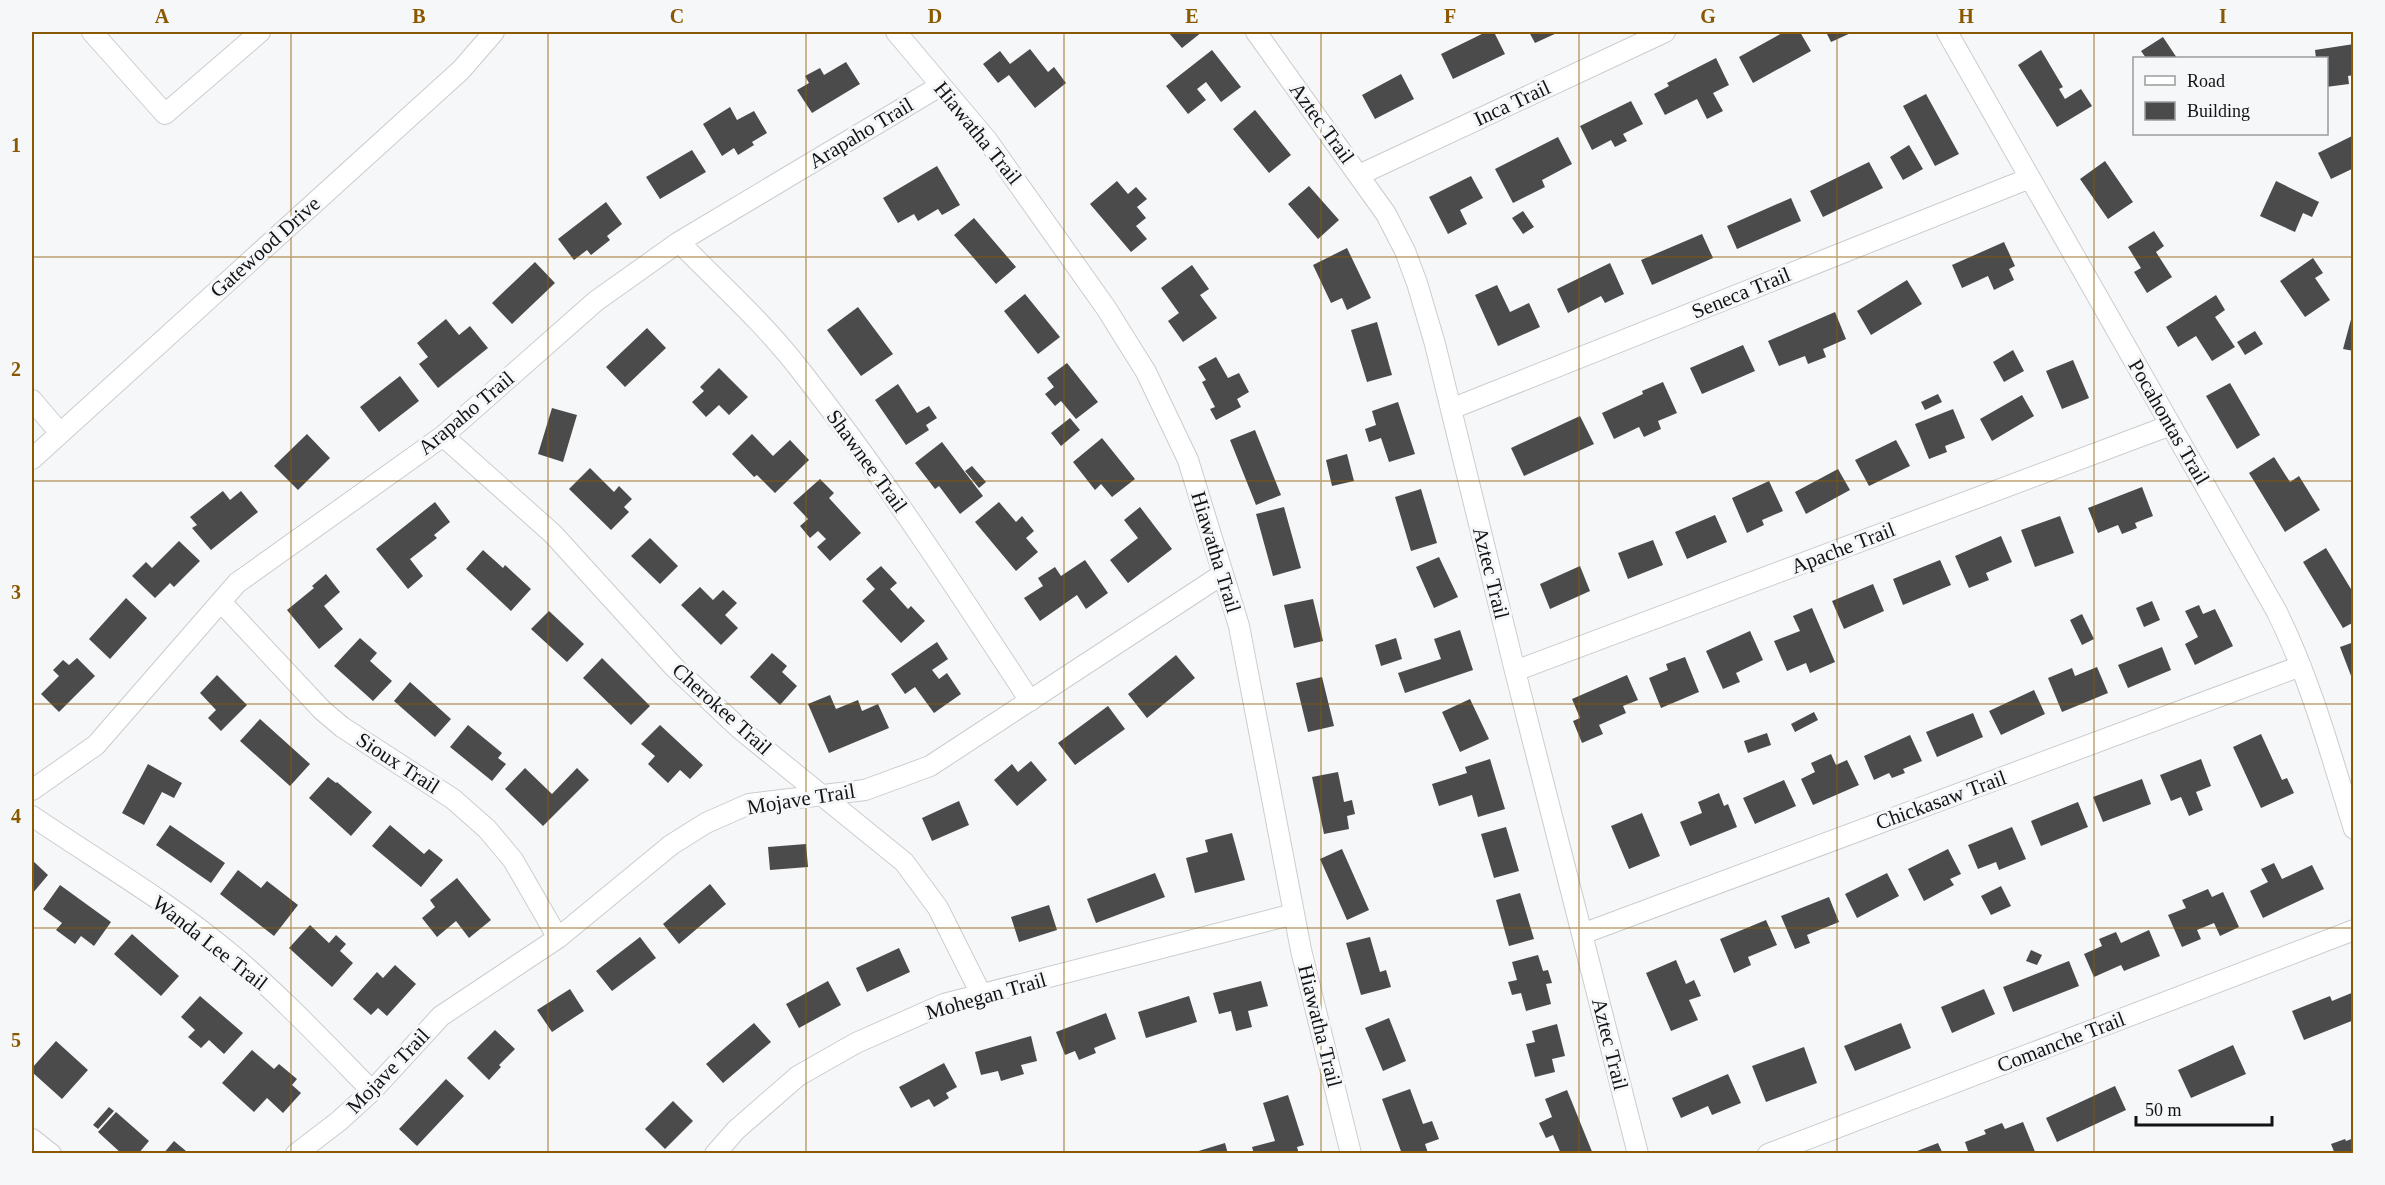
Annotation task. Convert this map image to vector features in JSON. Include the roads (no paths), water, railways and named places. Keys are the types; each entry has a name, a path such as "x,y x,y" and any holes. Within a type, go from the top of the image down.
{"street":[{"path":"92,32 165,114 260,32"},
{"name":"Gatewood Drive","path":"32,459 461,70 494,32"},
{"name":"Hiawatha Trail","path":"896,32 987,140 1106,308 1146,372 1188,460 1239,626 1301,950 1351,1154"},
{"name":"Aztec Trail","path":"1256,32 1386,214 1405,251 1417,283 1435,344 1515,671 1638,1154"},
{"name":"Inca Trail","path":"1359,175 1665,32"},
{"name":"Pocahontas Trail","path":"1947,32 2277,612 2301,666 2354,829"},
{"name":"Arapaho Trail","path":"32,790 96,745 237,583 443,436 596,301 679,242 940,86"},
{"name":"Seneca Trail","path":"1451,409 2030,178"},
{"name":"Shawnee Trail","path":"679,242 801,370 894,499 1030,701"},
{"path":"32,400 60,433"},
{"name":"Apache Trail","path":"1515,671 2170,425"},
{"name":"Cherokee Trail","path":"443,436 553,534 682,674 740,729 904,862 938,908 981,994"},
{"name":"Mojave Trail","path":"296,1154 339,1121 372,1090 441,1016 558,939 671,845 706,822 749,804 865,790 930,766 1223,574"},
{"name":"Sioux Trail","path":"221,602 322,710 342,727 453,798 487,829 513,860 558,939"},
{"name":"Chickasaw Trail","path":"1582,934 2301,666"},
{"name":"Wanda Lee Trail","path":"32,816 180,916 230,953 290,1007 372,1090"},
{"name":"Mohegan Trail","path":"715,1154 736,1130 798,1076 856,1043 944,1004 1294,914"},
{"name":"Comanche Trail","path":"1768,1154 2354,930"},
{"path":"32,1139 51,1154"}]}
